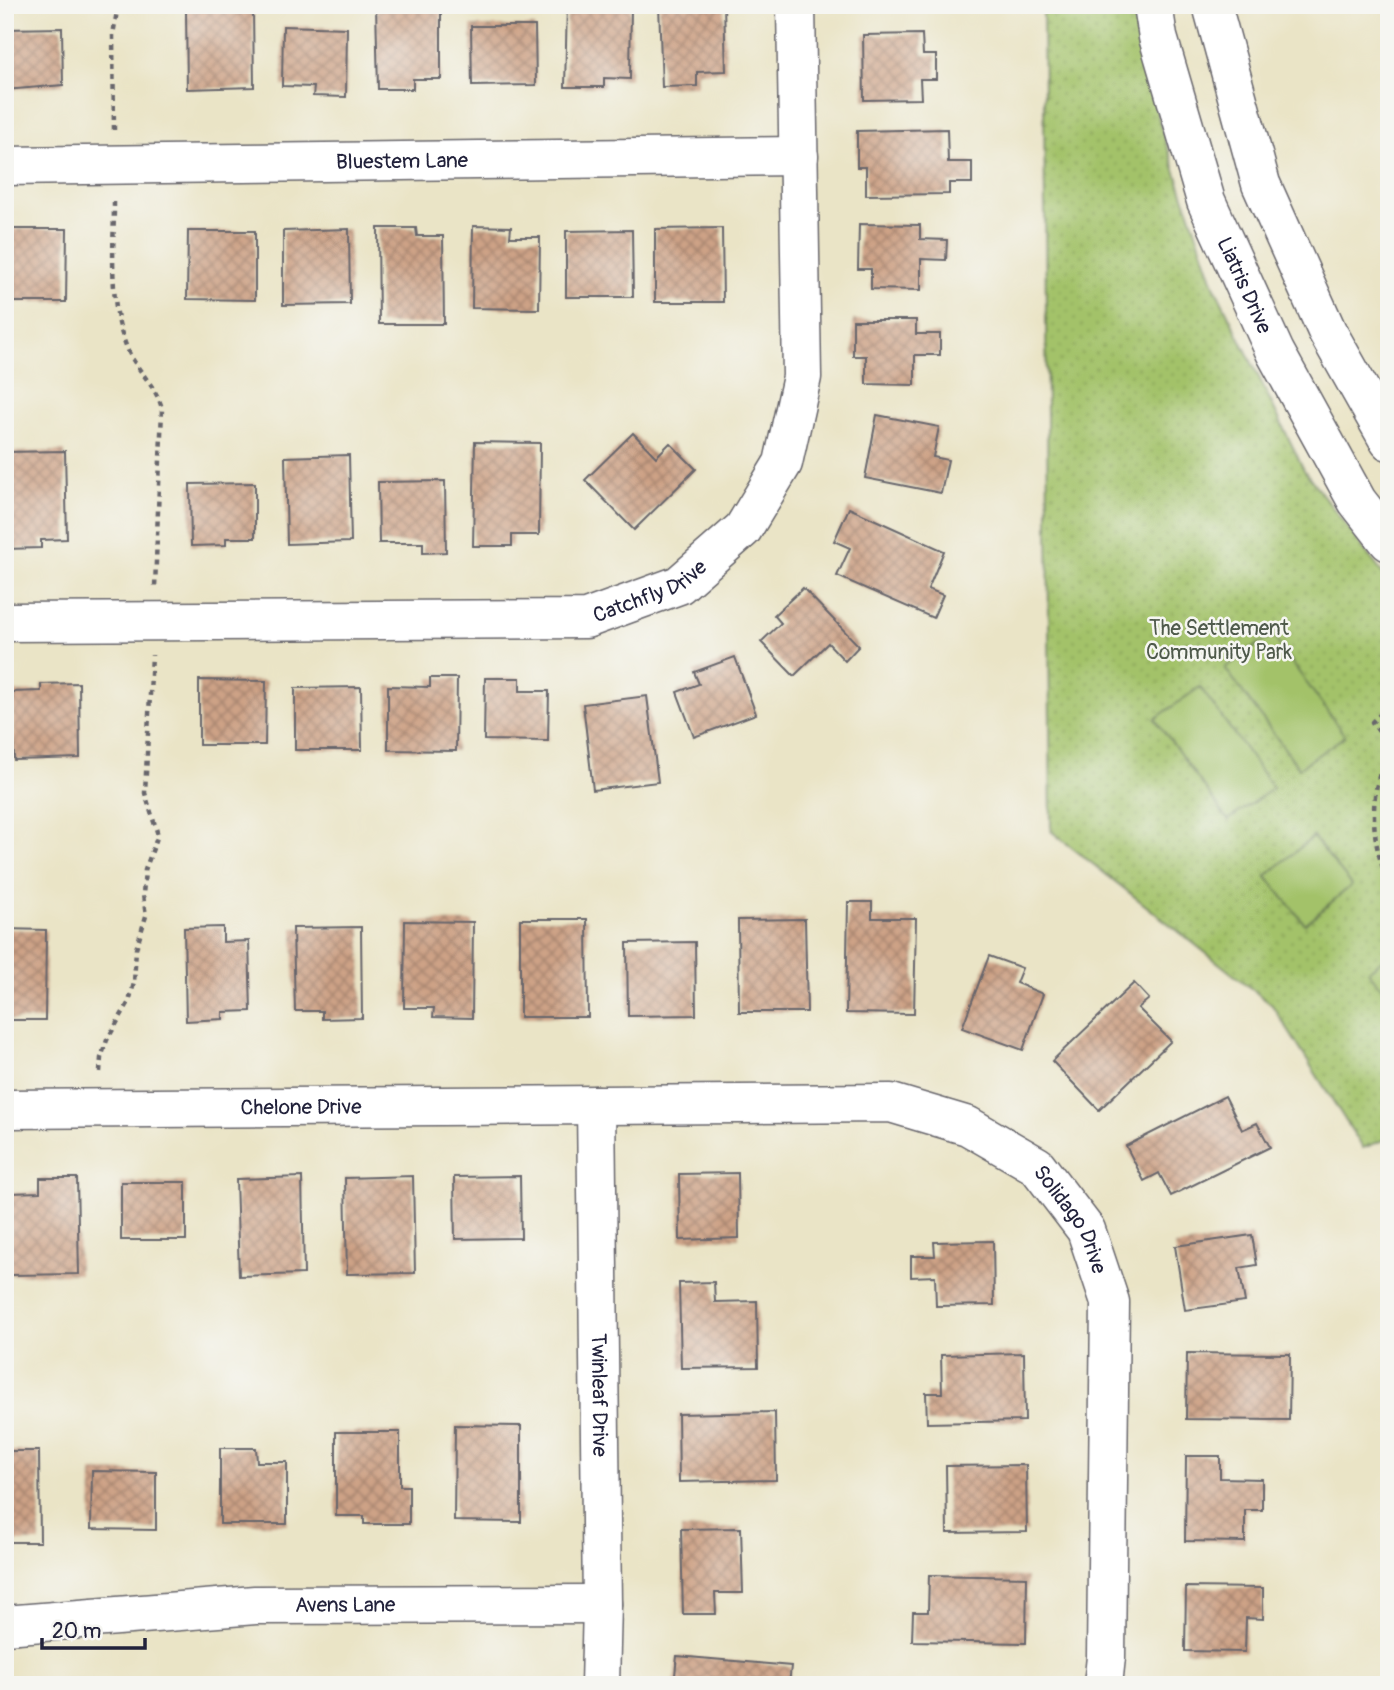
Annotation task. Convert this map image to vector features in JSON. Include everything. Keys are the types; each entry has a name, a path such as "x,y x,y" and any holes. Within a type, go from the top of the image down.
{"street":[{"name":"Catchfly Drive","path":"5,622 586,619 679,585 743,529 783,463 802,377 796,5"},
{"name":"Liatris Drive","path":"1153,5 1158,37 1206,201 1275,352 1357,501 1389,542"},
{"path":"1212,5 1261,184 1327,331 1389,441"},
{"name":"Bluestem Lane","path":"5,166 799,156"},
{"name":"Solidago Drive","path":"596,1105 891,1103 968,1126 1037,1166 1087,1230 1110,1302 1106,1657 1103,1685"},
{"name":"Chelone Drive","path":"5,1109 596,1105"},
{"name":"Twinleaf Drive","path":"596,1105 602,1604 600,1685"},
{"name":"Avens Lane","path":"5,1625 256,1605 602,1604"}],"path":[{"path":"100,1108 100,1059 107,1040 129,1002 136,949 146,916 143,895 145,870 158,835 145,793 162,409 159,398 127,350 120,326 114,274 113,34 118,5"},
{"path":"1389,706 1371,722 1389,746"},
{"path":"1389,757 1381,771 1374,808 1374,832 1380,859 1389,879"}],"green space":[{"name":"The Settlement Community Park","path":"1043,5 1131,5 1161,128 1214,285 1304,470 1389,582 1389,1138 1363,1148 1272,1005 1051,831"},
{"path":"1272,635 1345,736 1299,768 1225,668"},
{"path":"1200,687 1273,788 1228,820 1155,719"},
{"path":"1313,837 1352,885 1305,924 1266,876"},
{"path":"1389,955 1389,997 1368,971"}],"building":[{"path":"376,5 441,5 441,79 413,79 413,89 378,89"},
{"path":"567,5 631,5 630,79 604,78 604,87 565,87"},
{"path":"659,5 724,5 726,71 697,72 697,86 662,87"},
{"path":"253,9 254,87 187,89 186,10"},
{"path":"283,26 347,28 346,97 313,96 314,87 282,86"},
{"path":"471,26 535,26 536,85 472,86"},
{"path":"62,28 63,85 5,90 5,29"},
{"path":"922,34 923,55 936,55 936,79 920,79 921,99 864,100 863,35"},
{"path":"947,129 948,162 972,162 972,183 949,183 949,194 866,195 866,167 857,167 857,131"},
{"path":"859,224 920,225 920,239 947,240 946,260 921,259 921,290 871,289 871,269 858,269"},
{"path":"473,226 511,227 510,237 540,237 539,309 472,308"},
{"path":"378,228 416,228 417,236 443,236 444,324 379,324"},
{"path":"722,228 723,302 655,302 655,229"},
{"path":"5,229 67,229 66,302 5,302"},
{"path":"349,229 350,304 283,305 283,231"},
{"path":"632,230 633,297 566,297 566,231"},
{"path":"188,231 255,231 255,300 187,299"},
{"path":"853,320 916,320 916,334 940,334 940,355 915,355 915,385 866,384 866,356 853,356"},
{"path":"877,415 939,427 933,457 948,460 941,493 865,478"},
{"path":"633,433 656,457 670,443 696,469 634,530 585,480"},
{"path":"475,442 540,443 539,535 512,535 512,546 473,546"},
{"path":"65,451 67,539 41,540 41,548 5,549 5,452"},
{"path":"349,455 351,542 287,544 285,457"},
{"path":"445,481 446,552 423,553 423,543 379,543 378,482"},
{"path":"255,483 255,538 226,538 226,545 191,546 190,484"},
{"path":"849,508 944,551 928,589 943,595 933,618 837,576 850,548 834,541"},
{"path":"803,588 859,646 845,661 828,643 794,676 761,642 781,623 774,615"},
{"path":"735,657 756,714 694,737 677,692 699,684 694,672"},
{"path":"430,678 457,678 456,751 388,750 388,686 430,687"},
{"path":"485,678 520,678 520,691 549,691 548,741 484,740"},
{"path":"199,680 266,681 265,745 199,745"},
{"path":"79,683 80,758 14,760 12,692 41,691 41,684"},
{"path":"361,687 362,750 295,750 295,688"},
{"path":"647,696 658,782 593,790 583,704"},
{"path":"848,902 872,902 872,918 916,918 914,1014 846,1013"},
{"path":"520,919 587,919 588,1017 520,1017"},
{"path":"805,919 807,1012 739,1012 738,920"},
{"path":"405,921 473,922 472,1018 433,1017 434,1008 404,1008"},
{"path":"223,927 223,942 249,941 251,1011 223,1012 223,1019 186,1021 184,928"},
{"path":"361,927 362,1018 322,1019 322,1011 295,1011 293,928"},
{"path":"5,929 46,930 45,1020 5,1020"},
{"path":"695,942 696,1015 628,1016 627,943"},
{"path":"989,956 1022,968 1016,983 1043,994 1023,1050 962,1028"},
{"path":"1134,983 1149,999 1138,1008 1171,1041 1099,1110 1052,1061"},
{"path":"1225,1096 1242,1130 1257,1123 1270,1147 1171,1196 1159,1173 1144,1181 1126,1146"},
{"path":"738,1173 739,1238 680,1240 679,1174"},
{"path":"413,1176 415,1273 347,1274 345,1178"},
{"path":"520,1176 521,1238 455,1239 454,1177"},
{"path":"302,1177 304,1274 239,1276 236,1179"},
{"path":"40,1178 77,1178 79,1274 11,1275 10,1193 40,1192"},
{"path":"121,1182 186,1182 186,1240 121,1240"},
{"path":"1252,1235 1257,1265 1239,1268 1245,1302 1185,1310 1175,1246"},
{"path":"993,1241 994,1305 936,1306 935,1276 911,1277 911,1256 935,1256 934,1242"},
{"path":"714,1282 715,1302 757,1301 758,1367 681,1368 679,1283"},
{"path":"1024,1353 1025,1421 927,1423 926,1393 942,1393 941,1355"},
{"path":"1187,1353 1290,1354 1289,1420 1186,1419"},
{"path":"775,1412 776,1480 679,1482 678,1414"},
{"path":"455,1425 521,1426 521,1522 454,1521"},
{"path":"336,1432 400,1432 400,1486 409,1486 409,1524 364,1524 364,1516 336,1516"},
{"path":"220,1448 256,1448 257,1462 287,1462 287,1524 220,1524"},
{"path":"5,1451 39,1451 40,1542 5,1542"},
{"path":"1186,1456 1220,1456 1220,1478 1262,1479 1262,1510 1245,1510 1245,1542 1185,1541"},
{"path":"1026,1465 1027,1532 947,1533 946,1466"},
{"path":"92,1471 156,1472 156,1530 91,1529"},
{"path":"741,1528 743,1593 715,1593 716,1614 683,1614 681,1529"},
{"path":"929,1575 1027,1577 1026,1643 912,1641 913,1612 928,1612"},
{"path":"1186,1587 1263,1588 1263,1619 1246,1618 1245,1652 1185,1651"},
{"path":"677,1656 791,1666 789,1685 674,1685"},
{"path":"483,1679 483,1685 411,1685 411,1681"},
{"path":"984,1681 1009,1683 1009,1685 984,1685"}]}
